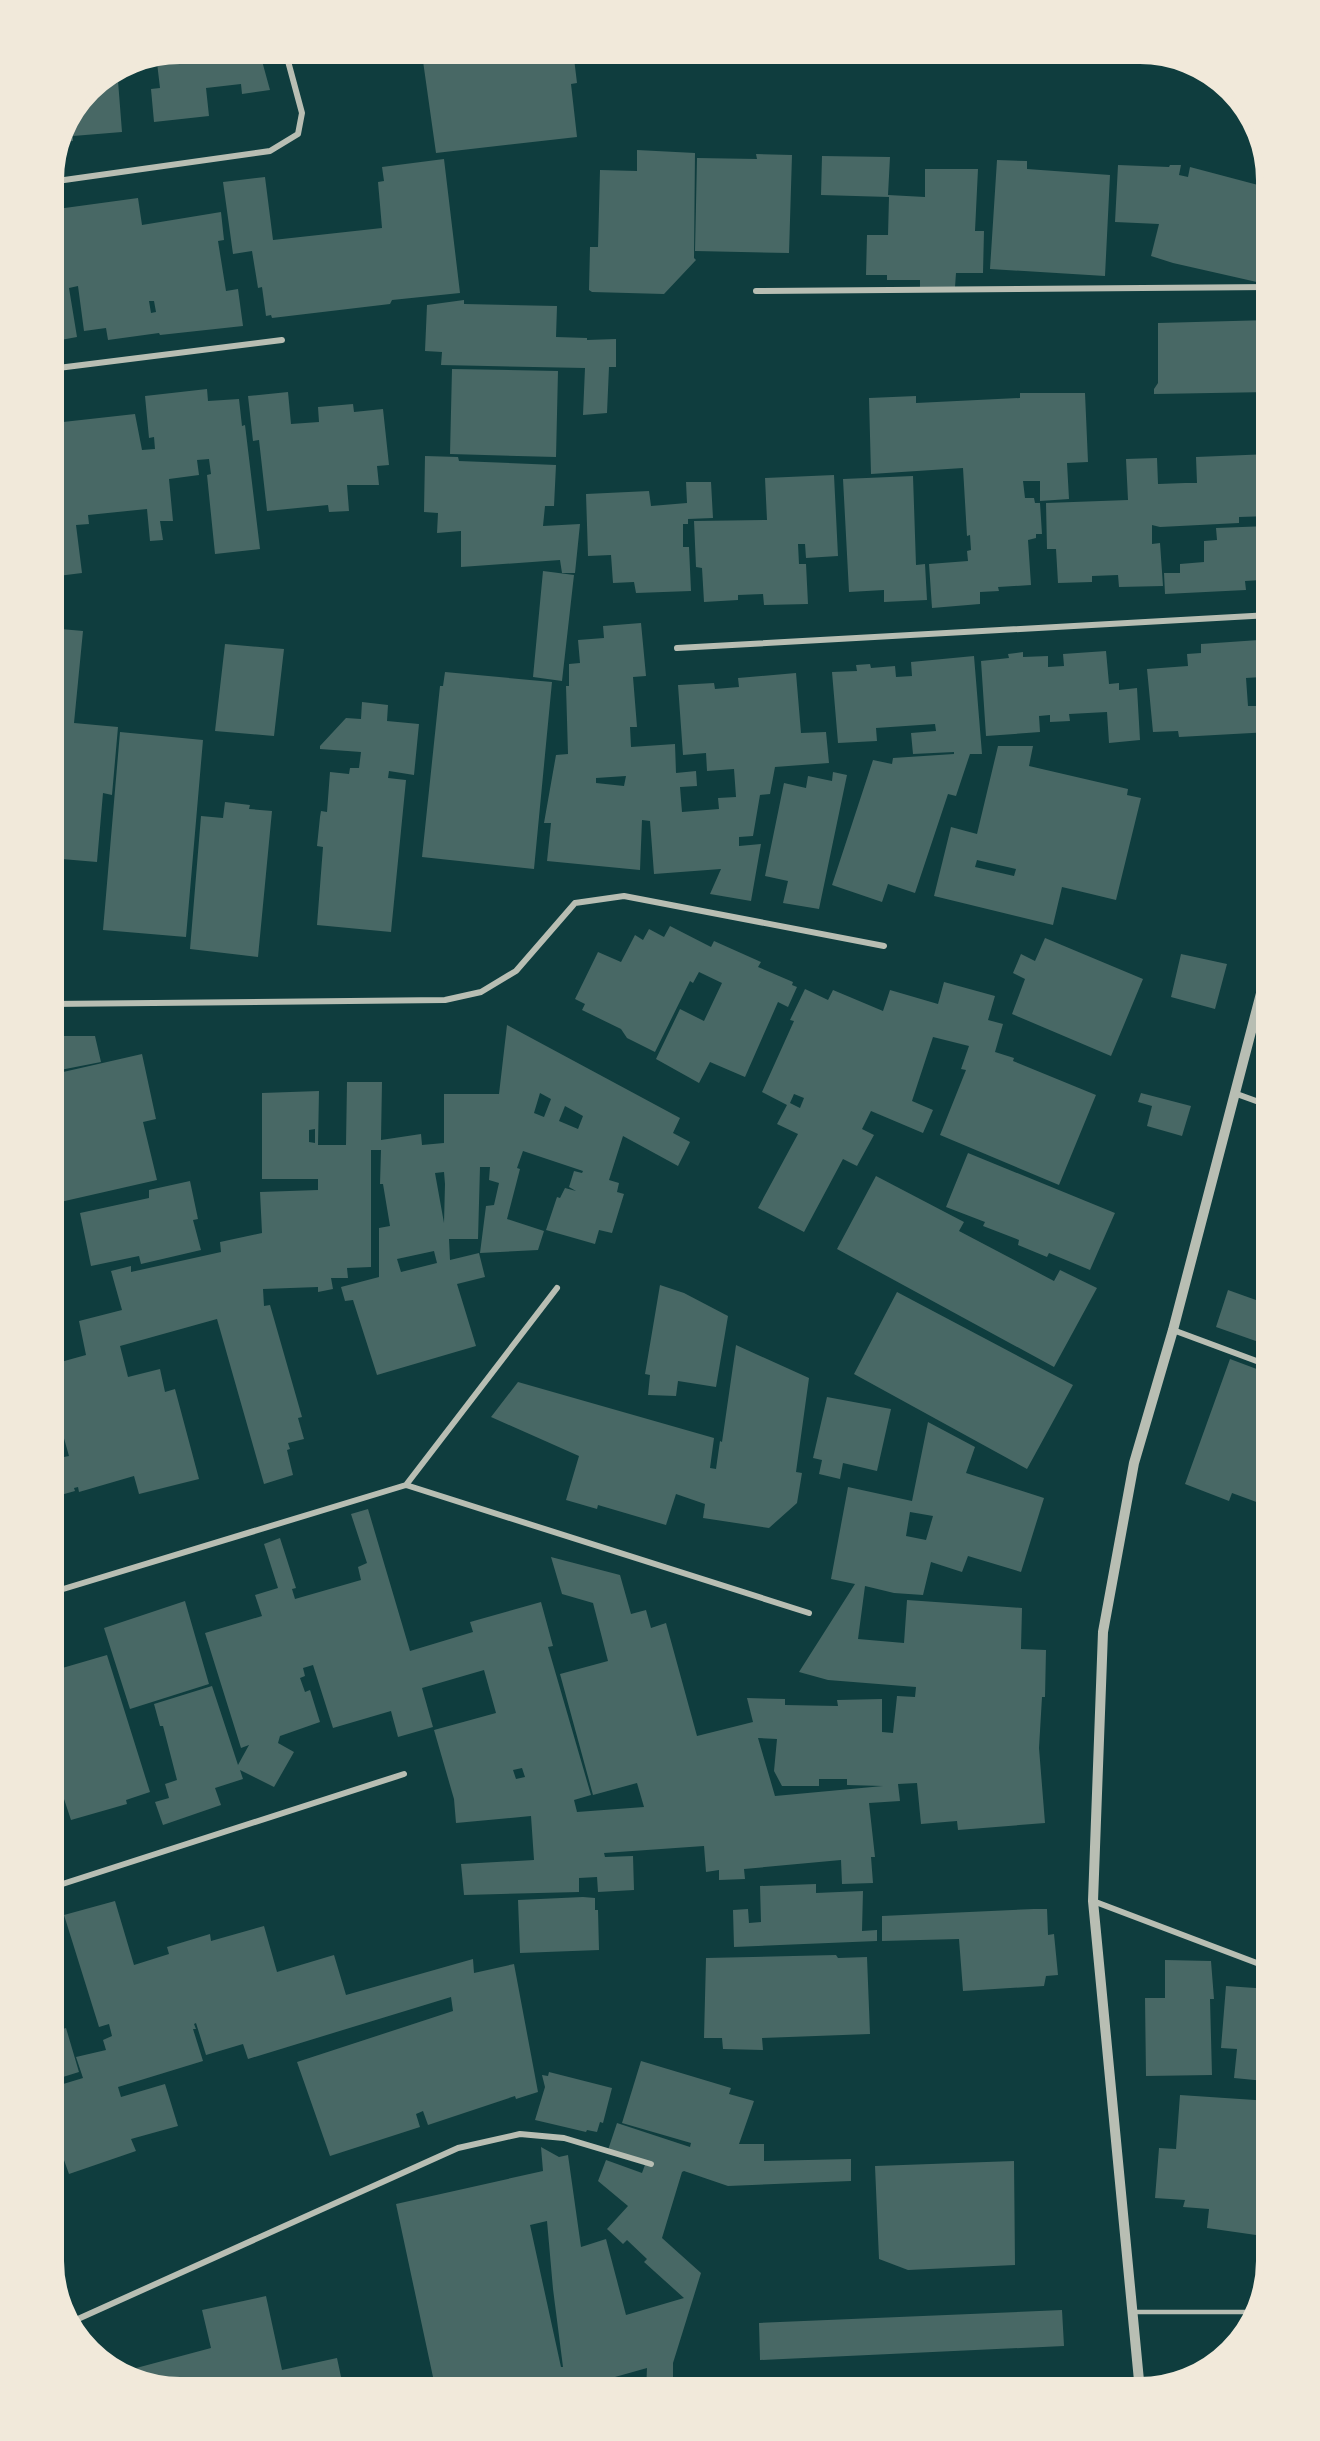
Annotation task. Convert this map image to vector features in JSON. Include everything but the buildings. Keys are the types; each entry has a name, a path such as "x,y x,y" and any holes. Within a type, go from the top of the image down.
{"street":[{"path":"60,181 270,151 298,134 302,113 288,60"},
{"path":"756,291 1260,287"},
{"path":"60,368 282,340"},
{"path":"677,648 1260,616"},
{"path":"60,1004 445,1000 482,992 516,971 575,903 624,896 884,946"},
{"path":"1139,2381 1093,1901 1103,1632 1134,1463 1173,1330 1260,996"},
{"path":"1234,1093 1260,1102"},
{"path":"406,1485 557,1288"},
{"path":"1173,1330 1260,1362"},
{"path":"60,1590 406,1485 808,1613"},
{"path":"60,1885 404,1774"},
{"path":"1093,1901 1260,1964"},
{"path":"76,2320 458,2148 520,2134 564,2138 651,2164"}],"lane":[{"path":"1134,2312 1249,2312"}]}
